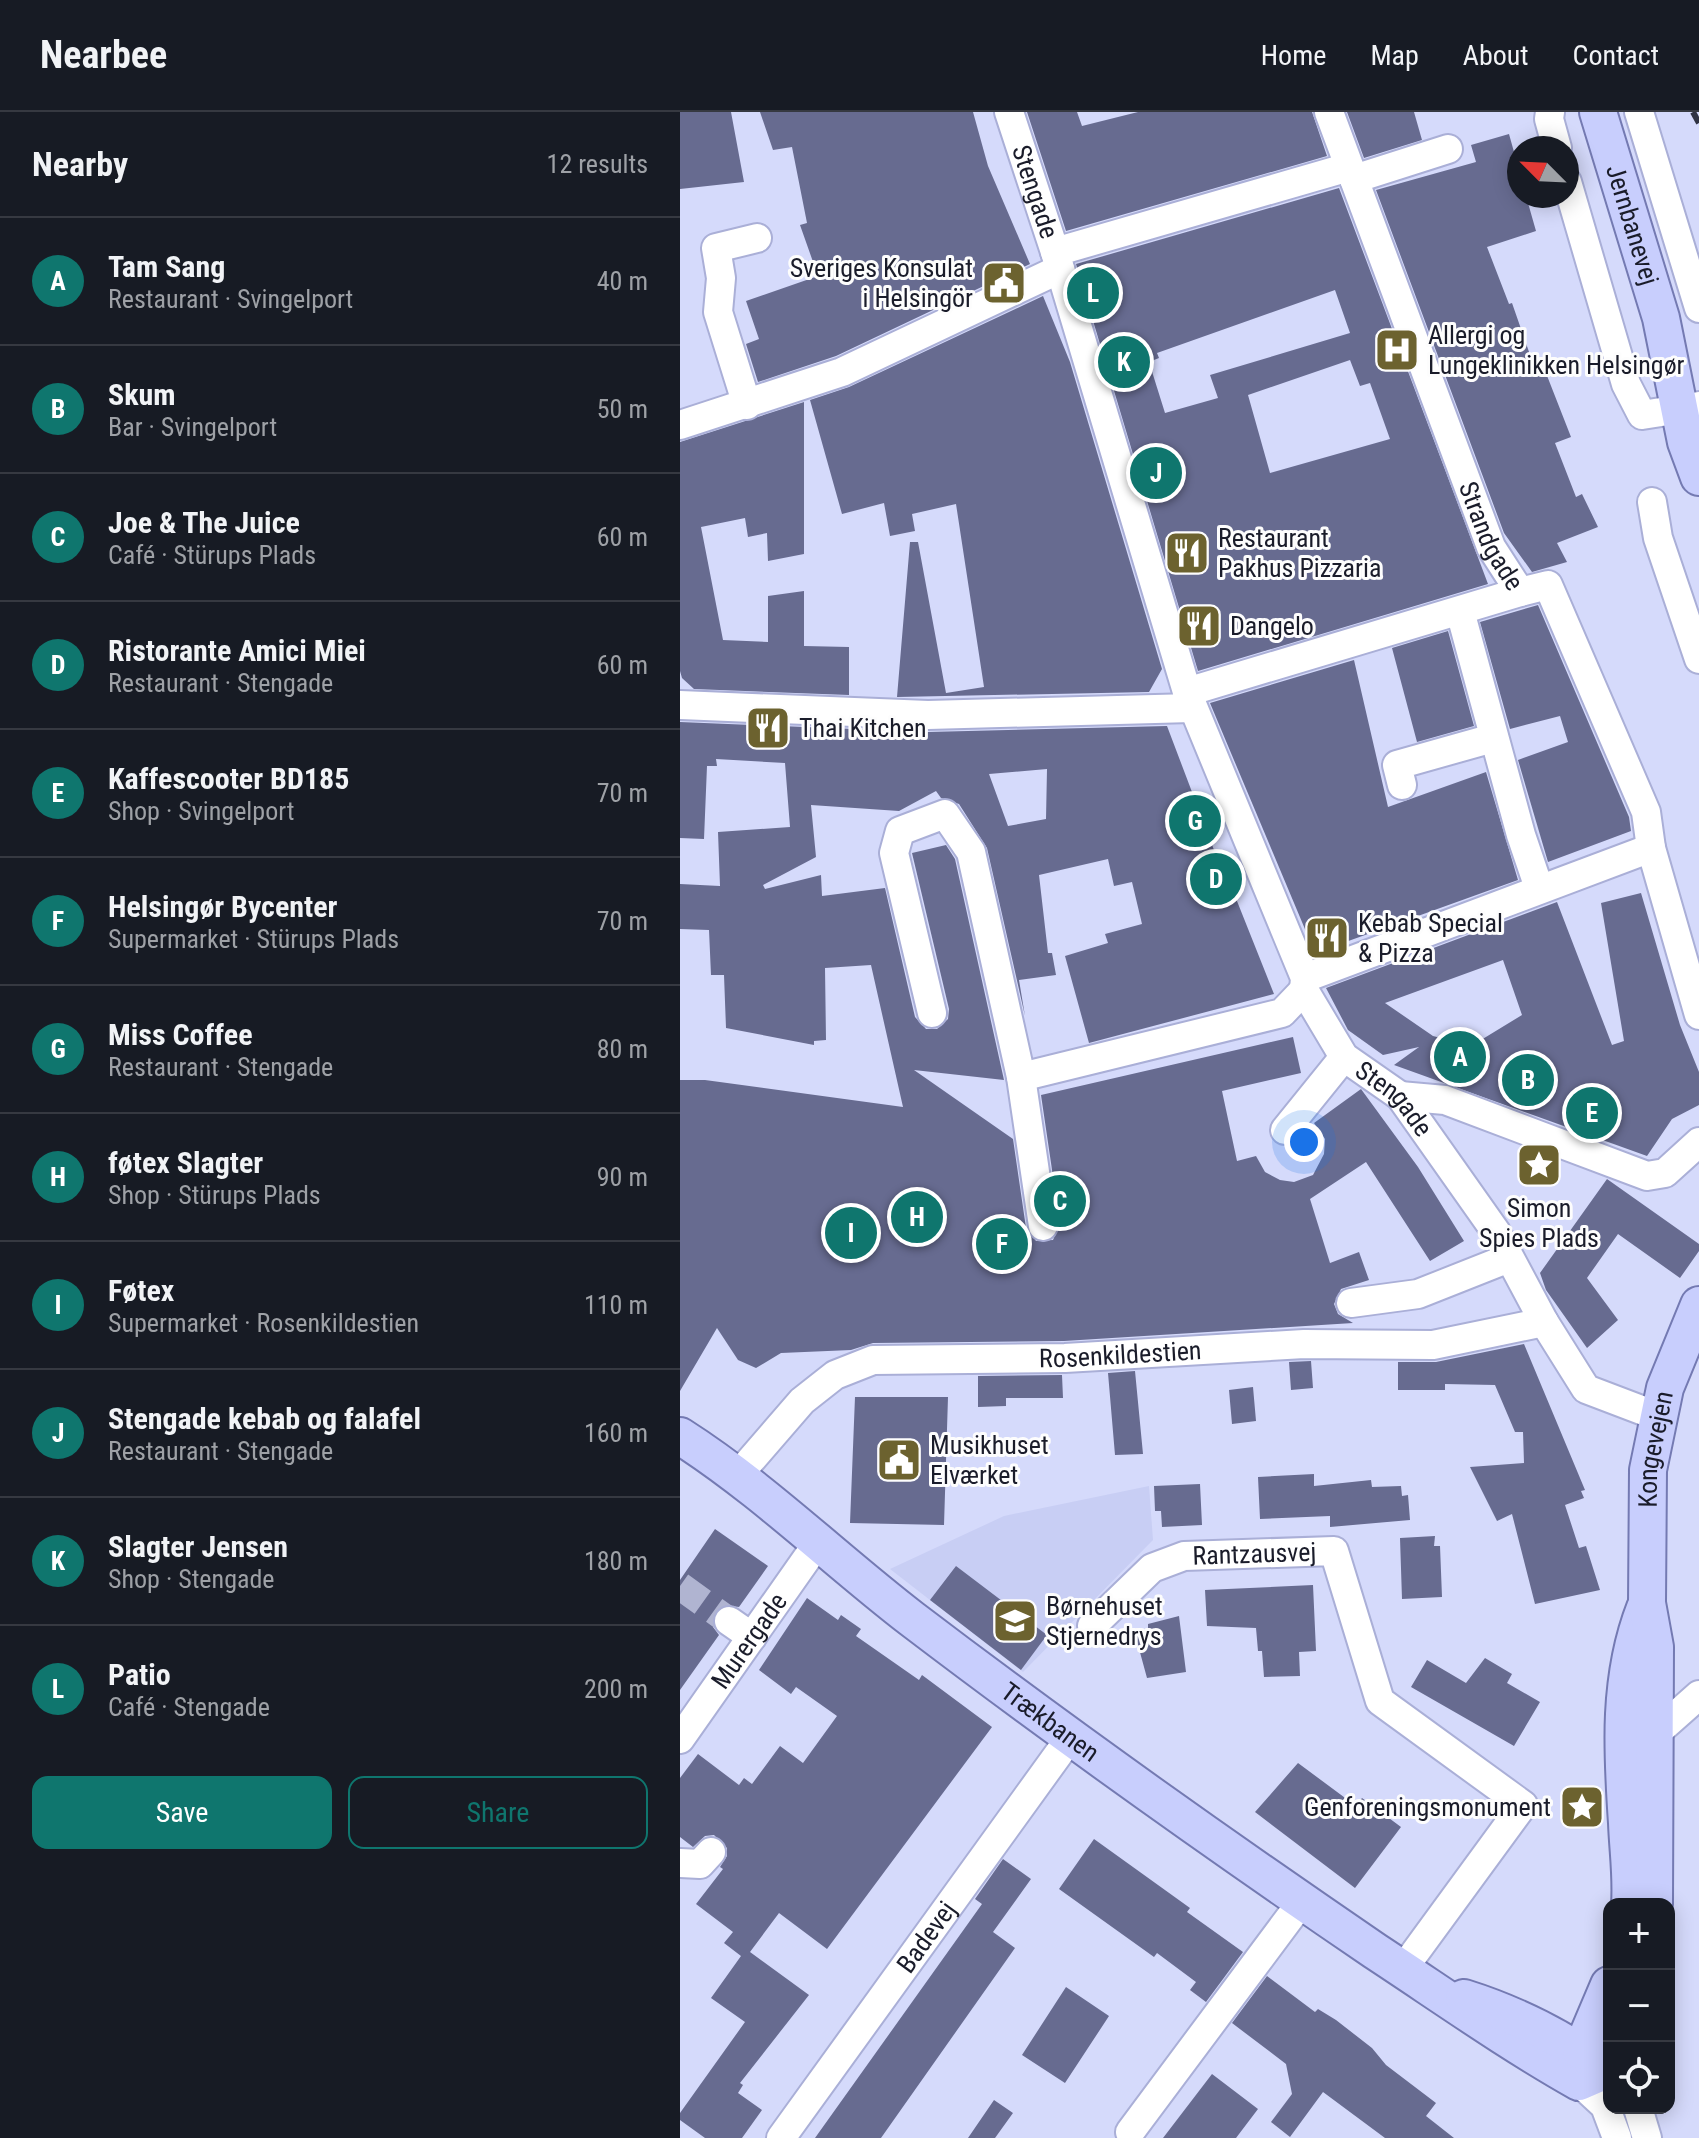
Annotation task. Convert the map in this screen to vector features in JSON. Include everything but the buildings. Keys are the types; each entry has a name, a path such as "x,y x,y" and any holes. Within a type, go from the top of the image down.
{"main road":[{"name":"Jernbanevej","path":"1598,112 1661,318 1693,402"},
{"name":"Jernbanevej","path":"1623,112 1691,338 1693,402 1686,442 1699,477"},
{"name":"Kongevejen","path":"1654,1898 1655,1647 1647,1603 1648,1470 1657,1416 1699,1305"},
{"name":"Trækbanen","path":"680,1436 738,1475 817,1544 1070,1738 1501,2037 1597,2068"},
{"name":"Kongevejen","path":"1630,1898 1623,1764 1625,1684 1631,1643 1647,1603"},
{"path":"1597,2068 1603,2026"}],"street":[{"name":"Stengade","path":"1009,112 1148,546 1189,700 1304,984 1344,1057 1400,1096 1488,1221 1544,1322 1586,1389 1657,1416"},
{"name":"Strandgade","path":"1329,112 1491,547 1520,592 1548,585 1646,812 1651,848 1694,980 1699,1015"},
{"path":"1639,112 1699,308"},
{"path":"1546,114 1553,136"},
{"path":"680,425 842,372 1058,260 1351,173 1448,149"},
{"path":"1575,208 1626,384 1642,415 1693,402"},
{"path":"747,405 718,312 721,278 716,248 757,238"},
{"path":"1652,502 1658,538 1692,613 1699,659"},
{"path":"680,705 928,715 1189,700 1520,592"},
{"path":"1460,611 1493,738 1539,888"},
{"path":"1402,785 1397,765 1493,738"},
{"path":"932,1013 894,853 900,831 945,814 971,852 1021,1077 1043,1226"},
{"path":"1021,1077 1282,1013 1304,984 1539,888 1651,848"},
{"path":"1285,1130 1344,1057"},
{"path":"1400,1096 1445,1100 1647,1176 1665,1173 1699,1142"},
{"path":"1351,1303 1418,1294 1509,1258"},
{"name":"Rosenkildestien","path":"738,1475 802,1401 835,1375 873,1360 1065,1358 1304,1344 1433,1345 1544,1322"},
{"name":"Murergade","path":"680,1739 740,1629 817,1544"},
{"name":"Rantzausvej","path":"1092,1626 1152,1568 1184,1556 1334,1551 1380,1701 1523,1805 1403,1969"},
{"path":"1655,1734 1699,1695"},
{"name":"Badevej","path":"781,2138 1070,1738"},
{"path":"680,1863 700,1864 711,1852"},
{"path":"1130,2132 1303,1900"},
{"path":"1597,2068 1605,2106 1617,2138"},
{"path":"1640,2114 1647,2138"}],"shaded area":[{"name":"Børnehuset Stjernedrys","path":"1149,1486 1153,1540 1023,1672 890,1569 1004,1516"}],"tunnel":[{"path":"680,1586 729,1621"}],"railway":[{"path":"1693,112 1699,123"}],"place":[{"name":"Sveriges Konsulat i Helsingör","path":"1004,283"},
{"name":"Patio","path":"1093,293"},
{"name":"Allergi og Lungeklinikken Helsingør","path":"1397,350"},
{"name":"Slagter Jensen","path":"1124,362"},
{"name":"Stengade kebab og falafel","path":"1156,473"},
{"name":"Restaurant Pakhus Pizzaria","path":"1187,553"},
{"name":"Dangelo","path":"1199,626"},
{"name":"Thai Kitchen","path":"768,728"},
{"name":"Miss Coffee","path":"1195,821"},
{"name":"Ristorante Amici Miei","path":"1216,879"},
{"name":"Kebab Special & Pizza","path":"1327,938"},
{"name":"Tam Sang","path":"1460,1057"},
{"name":"Skum","path":"1528,1080"},
{"name":"Kaffescooter BD185","path":"1592,1113"},
{"name":"Simon Spies Plads","path":"1539,1165"},
{"name":"Joe & The Juice","path":"1060,1201"},
{"name":"føtex Slagter","path":"917,1217"},
{"name":"Føtex","path":"851,1233"},
{"name":"Helsingør Bycenter","path":"1002,1244"},
{"name":"Musikhuset Elværket","path":"899,1460"},
{"name":"Børnehuset Stjernedrys","path":"1015,1621"},
{"name":"Genforeningsmonument","path":"1582,1807"}]}
